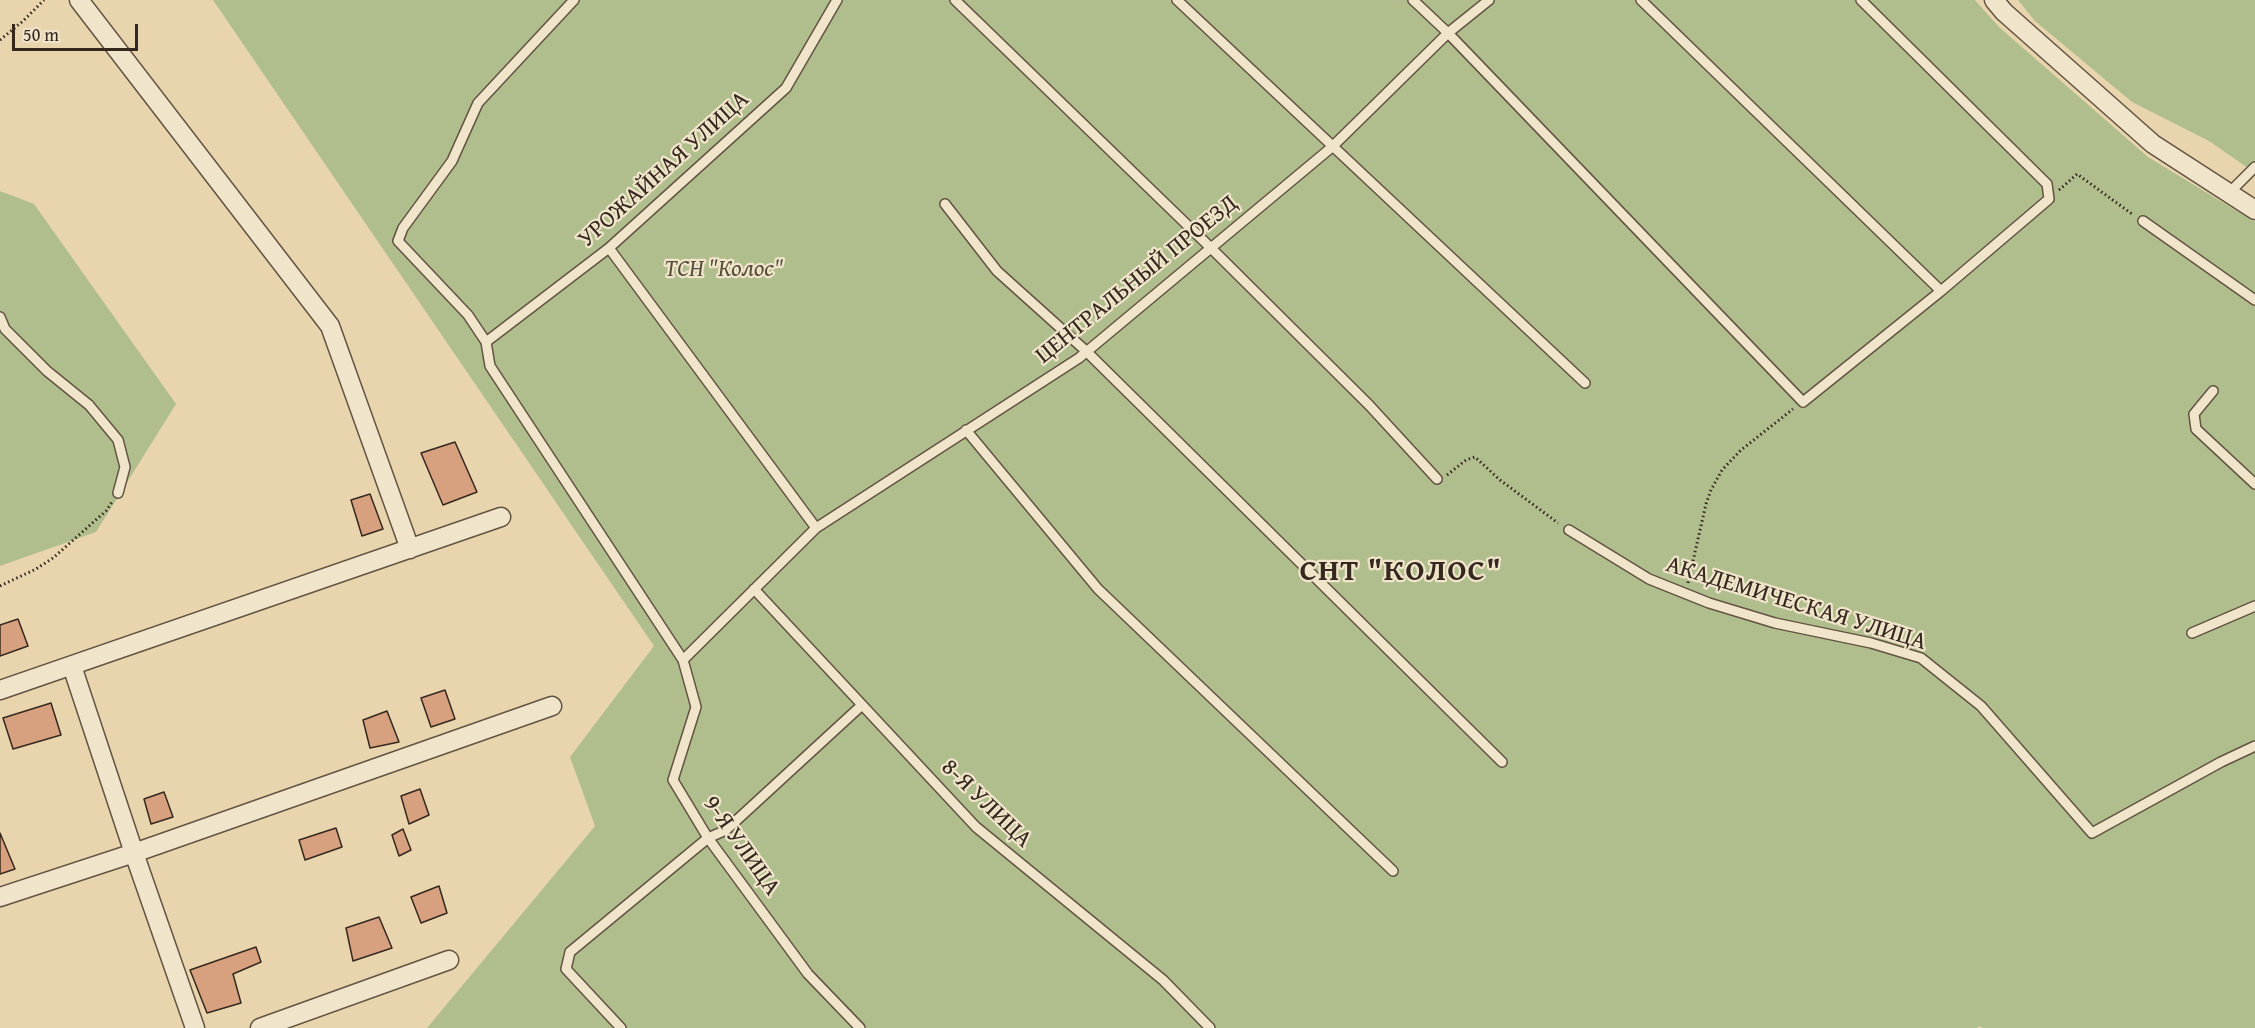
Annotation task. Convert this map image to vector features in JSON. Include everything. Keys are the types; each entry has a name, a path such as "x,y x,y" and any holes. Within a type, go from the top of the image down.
{"street":[{"path":"79,0 330,326 410,549"},
{"path":"1994,0 2004,12 2153,144 2255,210"},
{"path":"0,690 501,517"},
{"path":"72,666 195,1028"},
{"path":"0,897 134,853 552,706"},
{"path":"260,1028 448,960"}],"lane":[{"name":"9-Я УЛИЦА","path":"574,0 478,103 452,161 403,228 398,241 468,315 486,342 490,366 683,660 696,707 673,780 708,838 808,974 860,1028"},
{"name":"УРОЖАЙНАЯ УЛИЦА","path":"486,342 609,248 786,88 837,0"},
{"path":"955,0 1369,405 1437,479"},
{"path":"1177,0 1585,383"},
{"path":"1413,0 1448,33 1803,402 1941,291 2049,199 2048,184 1862,0"},
{"name":"ЦЕНТРАЛЬНЫЙ ПРОЕЗД","path":"683,660 816,528 1086,351 1332,147 1448,33 1489,0"},
{"path":"1641,0 1941,291"},
{"path":"2229,193 2255,167"},
{"path":"945,204 997,271 1086,351 1502,762"},
{"path":"2143,221 2255,300"},
{"path":"609,248 816,528"},
{"path":"0,317 5,329 47,371 89,405 118,440 125,467 118,493"},
{"path":"2213,391 2194,414 2196,429 2255,484"},
{"path":"966,430 1098,589 1393,871"},
{"name":"АКАДЕМИЧЕСКАЯ УЛИЦА","path":"1569,530 1649,579 1684,593 1775,623 1871,643 1921,658 1981,706 2092,833 2221,762 2255,746"},
{"name":"8-Я УЛИЦА","path":"754,589 976,828 1162,980 1210,1028"},
{"path":"2192,633 2255,606"},
{"path":"621,1028 566,969 570,952 708,838 726,830 862,705"}],"path":[{"path":"0,40 44,0"},
{"path":"2049,199 2077,174 2143,221"},
{"path":"1684,593 1706,504 1722,470 1741,450 1785,413 1803,402"},
{"path":"1437,479 1444,477 1466,460 1475,457 1500,480 1569,530"},
{"path":"0,586 53,558 105,511 118,493"}],"green space":[{"name":"ТСН \"Колос\"","path":"213,0 1975,0 1999,27 2148,157 2255,222 2255,1028 1982,1028 1980,1026 1977,1028 427,1028 595,826 570,757 654,646"},
{"path":"2018,0 2255,0 2255,173 2209,141 2132,102 2035,21"},
{"path":"0,191 34,204 176,404 96,532 0,566"}],"building":[{"path":"455,442 477,492 443,505 421,453"},
{"path":"370,494 383,529 362,536 351,500"},
{"path":"18,619 28,646 0,656 0,625"},
{"path":"445,690 455,719 431,727 421,698"},
{"path":"51,703 61,735 13,749 3,718"},
{"path":"387,711 399,742 370,748 363,720"},
{"path":"420,789 429,815 409,824 401,796"},
{"path":"164,792 173,817 151,824 144,799"},
{"path":"336,828 342,847 305,860 299,840"},
{"path":"403,829 411,850 399,856 392,835"},
{"path":"0,833 15,869 0,874"},
{"path":"439,886 447,913 421,923 411,897"},
{"path":"379,917 392,948 353,961 346,928"},
{"path":"256,947 261,962 233,974 241,1003 207,1013 190,970"}],"district":[{"name":"СНТ \"КОЛОС\"","path":"1401,572"}]}
